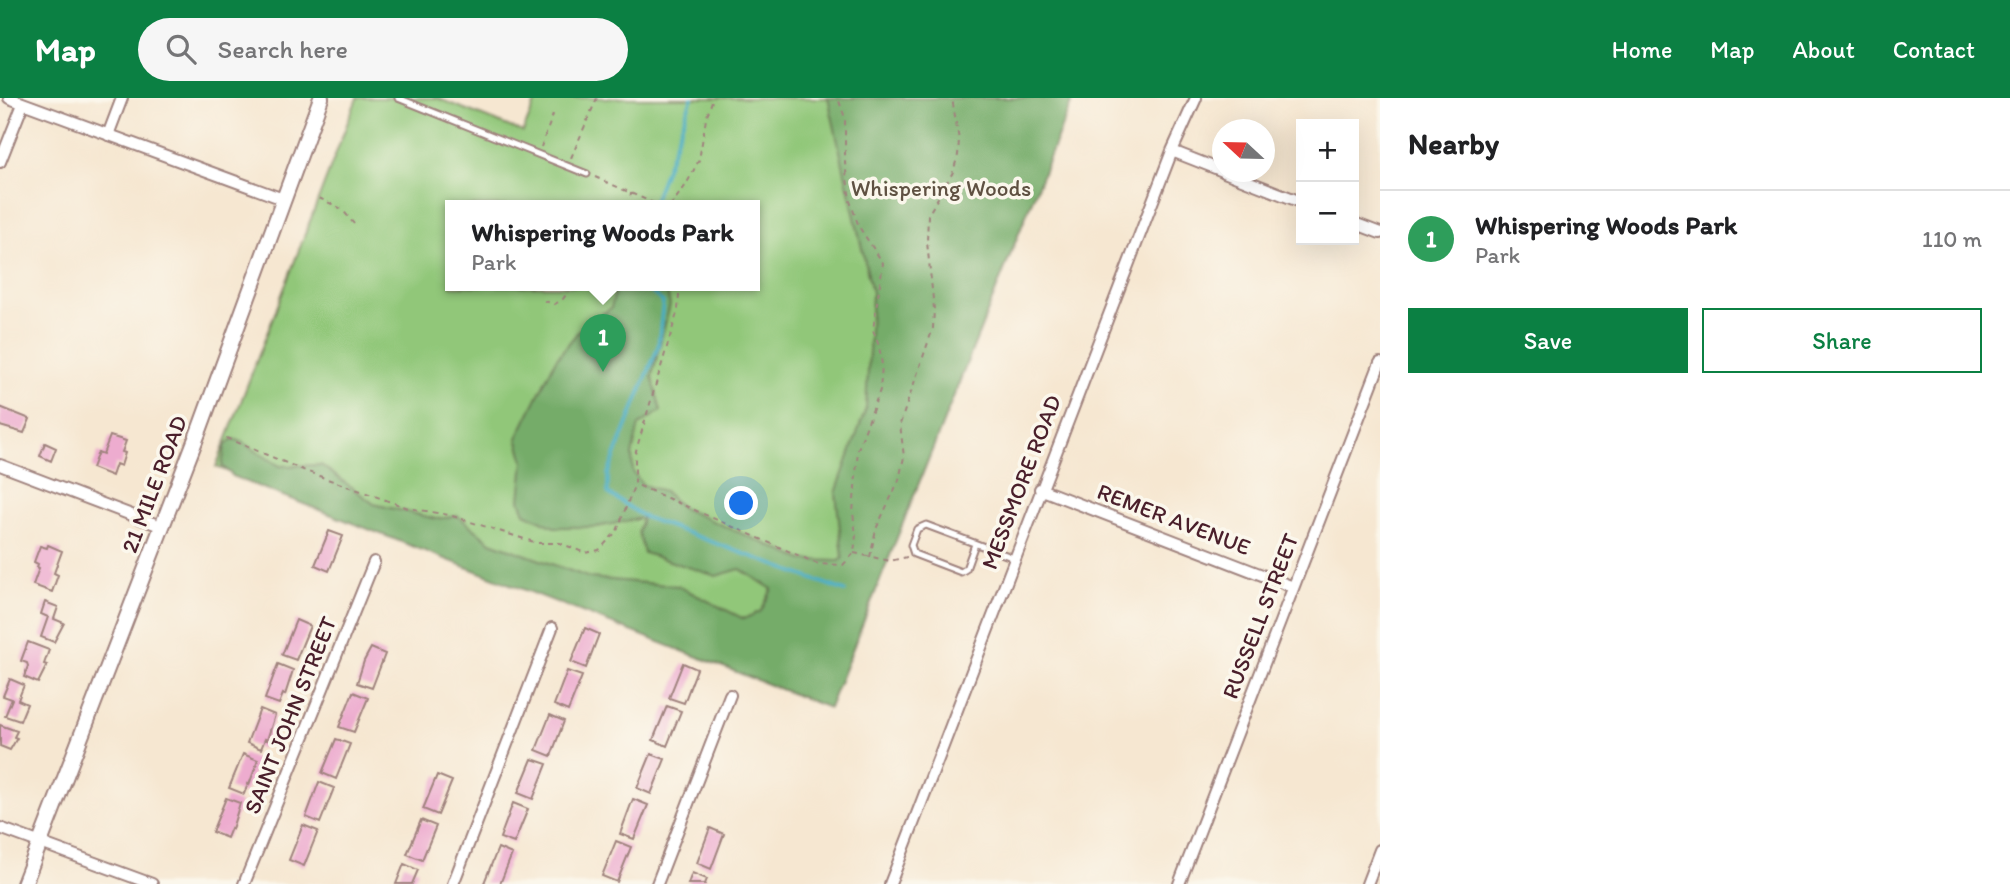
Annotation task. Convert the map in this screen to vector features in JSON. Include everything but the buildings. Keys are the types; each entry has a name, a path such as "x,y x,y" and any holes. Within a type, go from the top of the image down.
{"street":[{"path":"9,98 283,199"},
{"path":"108,135 122,98"},
{"name":"21 MILE ROAD","path":"24,884 163,527 321,98"},
{"name":"MESSMORE ROAD","path":"890,884 1040,489 1172,151 1196,98"},
{"path":"0,162 23,104"},
{"path":"1172,151 1212,167"},
{"path":"1251,182 1296,200"},
{"path":"1359,225 1380,233"},
{"name":"RUSSELL STREET","path":"1179,884 1380,363"},
{"path":"0,466 163,527"},
{"name":"REMER AVENUE","path":"1040,489 1293,587"},
{"name":"SAINT JOHN STREET","path":"244,884 374,562"},
{"path":"453,884 552,628"},
{"path":"657,884 730,695"},
{"path":"0,828 152,884"},
{"path":"1367,884 1380,850"}],"lane":[{"path":"398,98 587,174"},
{"path":"975,544 966,569 961,572 914,554 911,545 916,529 920,525 926,525 1014,558"}],"path":[{"path":"568,166 597,98"},
{"path":"675,200 699,160 706,119 713,98"},
{"path":"635,484 818,564 843,565 854,553 856,535 853,513 858,449 880,390 882,365 873,330 883,262 859,227 850,201 845,163 845,118 838,98"},
{"path":"870,556 876,529 899,480 904,457 900,424 933,328 934,309 927,242 928,215 953,172 958,155 959,140 952,98"},
{"path":"538,154 555,112"},
{"path":"587,174 648,200"},
{"path":"630,200 631,193"},
{"path":"318,198 342,209 355,225"},
{"path":"544,301 555,304 569,291"},
{"path":"226,438 308,472 408,508 449,514 537,543 560,542 585,553 599,550 617,531 635,484 635,454 678,310 676,291"},
{"path":"854,553 890,561 914,554"}],"green space":[{"path":"357,98 437,98 523,132 537,98 1059,98 824,701 216,467"},
{"name":"Whispering Woods","path":"828,98 1073,98 829,708 234,477 222,466 225,446 232,439 240,441 280,466 321,465 374,504 436,519 458,516 491,542 590,578 678,586 744,619 761,611 772,589 740,569 716,576 644,553 638,532 642,518 597,527 554,527 525,513 520,500 524,461 517,438 556,359 581,328 611,308 615,291 667,291 670,305 652,376 661,411 639,425 632,455 633,472 643,485 664,491 682,508 803,560 839,561 843,558 836,493 866,408 872,293"}],"waterway":[{"path":"654,200 692,98"},
{"path":"650,291 663,302 658,347 608,474 608,493 644,517 845,591"}],"place":[{"name":"Whispering Woods Park","path":"603,372"}]}
